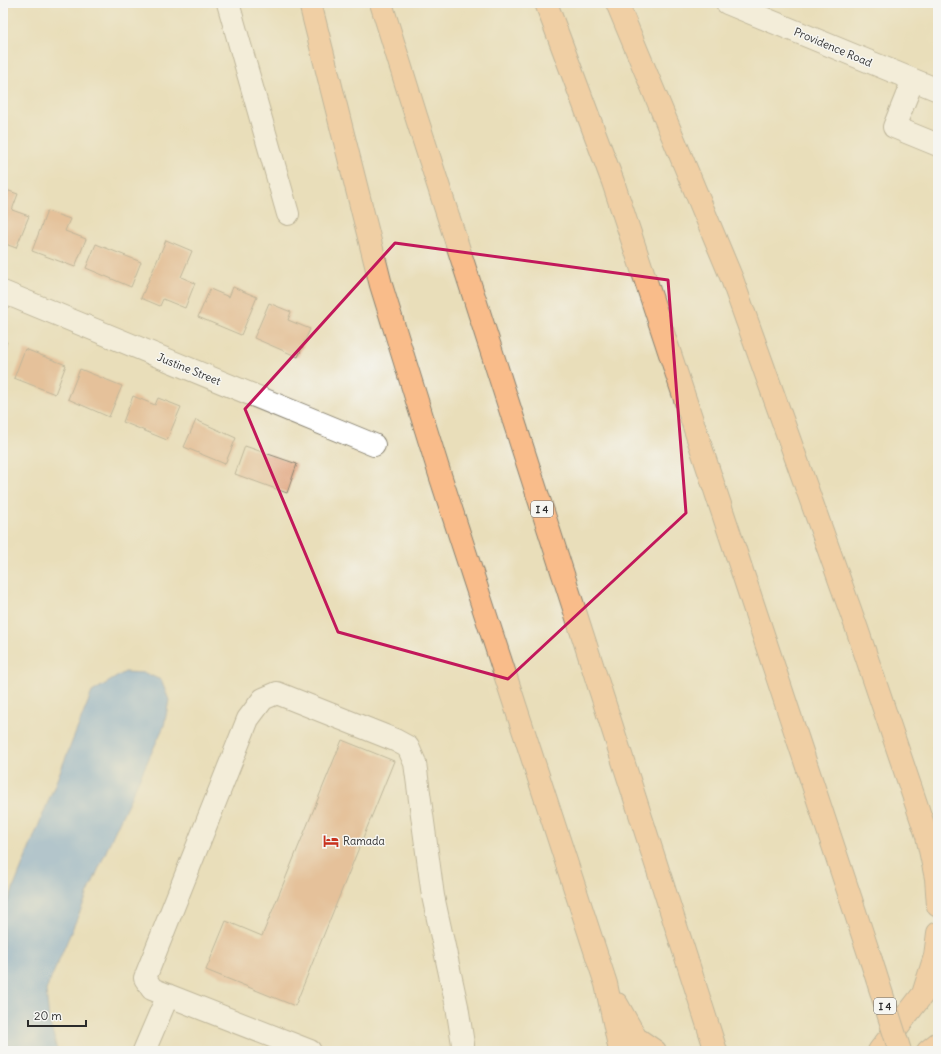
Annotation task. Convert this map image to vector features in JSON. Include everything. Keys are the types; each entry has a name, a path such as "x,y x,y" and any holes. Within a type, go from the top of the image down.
{"highway":[{"path":"310,3 381,285 441,478 606,984 620,1051"},
{"name":"I 4","path":"381,3 420,131 716,1051"},
{"name":"I 4","path":"546,3 613,182 900,1051"},
{"path":"617,3 732,279 858,629 933,845 938,906"},
{"path":"879,1051 923,994 935,956 938,934"},
{"path":"606,984 636,1038 655,1051"},
{"path":"928,1051 938,1043"}],"street":[{"path":"228,3 288,214"},
{"name":"Providence Road","path":"727,3 938,90"},
{"path":"913,80 894,127 938,144"},
{"name":"Justine Street","path":"3,292 374,445"},
{"path":"310,1051 279,1045 152,989 145,978 248,719 263,699 277,693 395,740 408,747 415,763 433,896 457,1006 463,1044 461,1051"},
{"path":"144,1051 168,995"}],"highlighted area":[{"path":"395,243 668,280 686,513 508,679 338,632 245,409"}],"water":[{"path":"125,672 145,673 161,680 169,700 164,726 114,833 46,990 49,1021 57,1051 3,1051 3,914 92,692"}],"building":[{"path":"3,189 18,194 12,210 29,216 16,248 3,243"},
{"path":"47,211 70,219 65,231 86,239 75,267 32,251"},
{"path":"166,240 192,251 181,277 195,283 185,308 163,299 160,306 141,298"},
{"path":"96,244 141,262 131,287 86,268"},
{"path":"233,287 257,297 241,335 198,317 210,289 229,297"},
{"path":"269,303 291,312 288,320 310,329 298,357 254,338"},
{"path":"3,340 7,342 3,353"},
{"path":"25,349 66,365 55,394 14,378"},
{"path":"80,369 122,386 109,417 68,399"},
{"path":"133,396 155,405 158,398 181,407 167,440 123,422"},
{"path":"196,420 236,438 225,464 184,447"},
{"path":"245,446 297,464 287,493 235,474"},
{"name":"Ramada","path":"342,740 394,761 295,1006 206,970 226,921 262,936"}],"place":[{"name":"Ramada","path":"331,841"}]}
